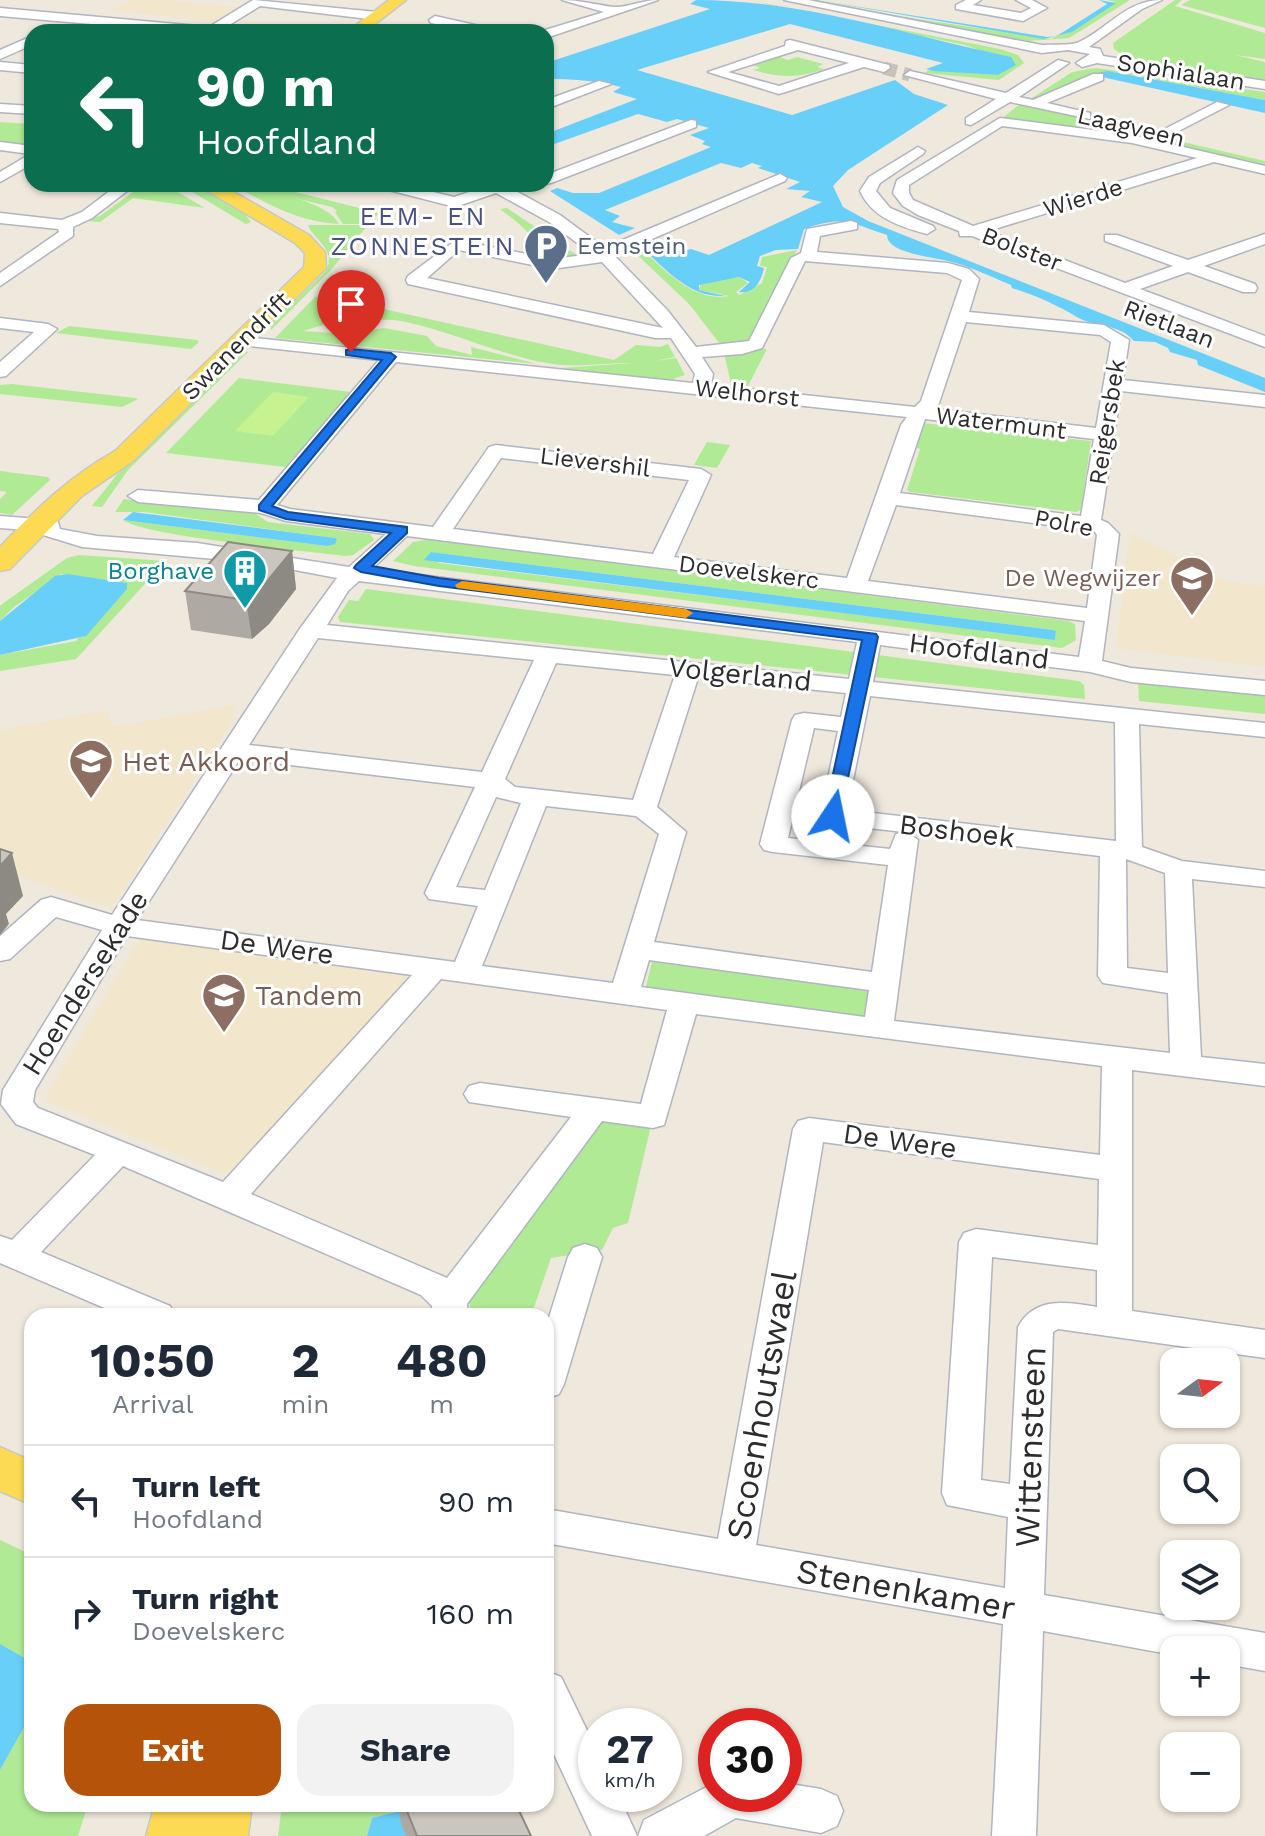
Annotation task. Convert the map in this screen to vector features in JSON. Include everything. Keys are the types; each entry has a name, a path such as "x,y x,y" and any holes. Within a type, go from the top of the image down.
{"main road":[{"path":"363,24 371,15 399,0"},
{"name":"Swanendrift","path":"0,584 118,468 124,456 310,274 317,260 313,249 302,239 220,192"},
{"name":"Swanendrift","path":"0,563 53,530"},
{"path":"0,1468 24,1480"},
{"path":"175,1836 181,1812"},
{"path":"219,1836 223,1812"}],"street":[{"path":"355,24 371,15 386,0"},
{"path":"568,0 617,11"},
{"path":"554,31 652,0"},
{"path":"790,0 1052,57 1097,59 1096,52 1080,47"},
{"path":"975,0 960,7 1023,17 1041,8 1022,0"},
{"path":"956,127 1002,98 1052,57 1080,47 1142,4 1156,0"},
{"path":"221,24 259,1 371,15"},
{"path":"66,24 102,7"},
{"path":"0,12 132,24"},
{"path":"435,20 453,24"},
{"path":"0,55 24,44"},
{"path":"862,63 779,90 714,72 793,45 884,68"},
{"name":"Sophialaan","path":"1097,59 1265,85"},
{"path":"0,66 24,68"},
{"name":"Laagveen","path":"910,75 1265,158"},
{"path":"1034,104 1098,77"},
{"path":"554,102 604,84"},
{"path":"1162,134 1222,105"},
{"path":"0,108 24,110"},
{"path":"0,119 24,121"},
{"name":"Bolster","path":"1218,157 1132,139 1000,122 902,183 901,193 908,203 961,239 1126,288 1265,344"},
{"path":"554,177 691,124"},
{"name":"Rietlaan","path":"927,145 874,180 869,194 874,204 888,213 1007,257 1069,285 1265,361"},
{"path":"0,146 24,149"},
{"path":"1218,157 1265,170"},
{"name":"Wierde","path":"961,239 1024,216 1218,157"},
{"path":"0,178 24,163"},
{"path":"678,333 642,330 414,280 456,245 552,264 603,254 780,178"},
{"path":"0,218 64,225 87,215 118,192"},
{"path":"414,192 455,202 486,192"},
{"path":"504,192 603,254 651,300 678,333 704,374 701,388"},
{"path":"0,281 67,233 64,225"},
{"path":"691,353 742,349 756,344 799,258 808,256 816,229 851,226"},
{"path":"1111,238 1249,288"},
{"path":"1126,288 1265,239"},
{"name":"Watermunt","path":"808,256 948,268 963,272 971,279 930,403 920,413"},
{"name":"Reigersbek","path":"960,316 1104,330 1120,340 1090,523"},
{"path":"0,323 48,329 0,372"},
{"name":"Welhorst","path":"241,340 920,413"},
{"path":"1245,353 1265,344"},
{"path":"264,507 391,357"},
{"path":"1114,385 1265,401"},
{"path":"855,585 888,498 911,425 920,413"},
{"name":"Watermunt","path":"920,413 1105,435"},
{"name":"Lievershil","path":"439,534 496,451 701,475 661,561"},
{"name":"Doevelskerc","path":"138,496 264,507 286,515 1095,616"},
{"name":"Polre","path":"888,498 1090,523 1101,527 1108,534 1090,665"},
{"name":"Hoofdland","path":"0,522 135,547 163,546 1090,665 1131,675 1265,688"},
{"path":"357,571 402,530"},
{"name":"Hoendersekade","path":"357,571 340,587 310,630 119,926 19,1090 17,1104 27,1116 118,1151 433,1286 449,1308"},
{"name":"Volgerland","path":"310,630 1265,730"},
{"name":"Boshoek","path":"870,637 833,816 1121,850"},
{"path":"495,900 439,893 548,655"},
{"path":"643,809 689,669"},
{"path":"1127,715 1113,976 1183,985"},
{"path":"851,725 804,720 773,844 903,859"},
{"path":"232,751 491,781 508,794 643,809 673,832 624,995"},
{"path":"465,973 537,797"},
{"path":"878,1029 907,825"},
{"path":"1121,850 1178,869 1265,879"},
{"path":"1178,869 1186,1065"},
{"name":"De Were","path":"0,952 51,906 119,926 878,1029 1265,1075"},
{"path":"638,949 885,983"},
{"path":"228,1198 434,969"},
{"path":"480,1094 653,1117 684,1003"},
{"path":"1114,1321 1117,1057"},
{"path":"451,1308 594,1110"},
{"name":"De Were","path":"788,1253 809,1129 1117,1169"},
{"path":"118,1151 8,1252 139,1308"},
{"path":"1028,1504 961,1493 976,1242 1096,1257"},
{"name":"Scoenhoutswael","path":"734,1557 788,1253"},
{"path":"554,1358 585,1257"},
{"name":"Wittensteen","path":"1014,1836 1036,1327 1045,1319 1058,1315 1265,1344"},
{"name":"Stenenkamer","path":"554,1527 1265,1652"},
{"path":"554,1708 615,1836"},
{"path":"660,1836 733,1796 821,1811"}],"shaded area":[{"path":"132,0 241,8 217,22 110,10"},
{"name":"De Wegwijzer","path":"1130,533 1226,581 1265,586 1265,667 1116,648"},
{"name":"Het Akkoord","path":"236,705 232,714 235,717 115,903 105,906 0,869 0,730 107,710 112,727"},
{"name":"Tandem","path":"142,934 418,972 235,1178 49,1102 45,1097"}],"green space":[{"path":"748,0 1000,49 1018,55 1024,63 999,80 924,73 930,70 998,75 1016,64 965,45"},
{"path":"799,0 816,0 1051,39 1115,2 1108,0 1130,0 1069,38 1029,41"},
{"path":"1175,0 1182,0 1175,6 1265,33 1265,59 1235,55 1265,62 1265,82 1130,60 1114,49 1113,43"},
{"path":"1190,0 1265,0 1265,28 1181,5"},
{"path":"780,57 788,60 797,57 823,64 817,67 825,69 789,76 753,70 760,68 753,65"},
{"path":"1096,68 1265,92 1265,100 1108,71 1102,77 1029,100 1072,72"},
{"path":"1020,104 1265,161 1265,167 1133,139 1000,120"},
{"path":"0,122 24,124 24,144 0,142"},
{"path":"133,192 178,192 205,208 133,198 100,222 83,221 100,216"},
{"path":"192,192 209,192 243,212 251,222 246,224"},
{"path":"246,192 271,192 307,202 332,215 339,224 311,220 270,205"},
{"path":"269,192 296,192 379,213 368,224 343,224 332,207"},
{"path":"507,208 581,258 544,260 532,237 500,209"},
{"path":"308,225 368,225 330,271 271,330 270,326 326,271 329,263 326,250"},
{"path":"646,241 653,245 642,250 671,276 693,290 716,297 729,296 699,290 701,283 740,277 748,283 736,292 739,295 762,283 767,267 760,266 762,257 797,250 747,343 723,348 690,305 630,248"},
{"path":"316,296 326,312 339,320 303,331 350,334 384,328 427,336 436,346 472,355 471,347 537,364 275,338"},
{"path":"361,304 614,360 636,345 660,347 668,344 675,357 654,361 676,358 685,375 670,380 561,368 632,363 553,364 406,322 349,318 330,310"},
{"path":"69,326 199,342 191,349 56,333"},
{"path":"767,349 748,386 731,384 724,353"},
{"path":"243,351 248,352 128,470 102,507 92,506 122,468"},
{"path":"239,378 351,392 285,467 166,453"},
{"path":"0,385 138,399 122,407 0,394"},
{"path":"273,392 309,397 273,436 235,431"},
{"path":"923,423 1091,441 1081,510 1076,512 910,492 907,490 920,449 914,447"},
{"path":"707,442 730,445 717,468 694,465"},
{"path":"0,471 48,477 50,480 12,515 0,513 0,499 7,492 0,491"},
{"path":"124,499 254,513 268,522 370,534 374,540 353,555 346,556 161,532 123,520 327,546 335,538 144,512 115,512"},
{"path":"431,539 1068,621 1075,624 1076,640 1062,648 393,561 413,542","holes":["431,552 1056,631 1055,639 439,563"]},
{"path":"79,555 166,561 76,659 0,671 0,655 76,641 126,583 61,574 14,607 0,621 0,606 67,558"},
{"path":"366,589 1079,681 1084,685 1085,699 340,622 338,617 349,600 358,601"},
{"path":"1138,680 1265,693 1265,714 1139,701"},
{"path":"652,962 877,989 873,1022 644,994"},
{"path":"604,1117 649,1120 650,1130 628,1223 613,1228 602,1250 551,1258 534,1308 470,1308 469,1294"},
{"path":"0,1540 24,1551 24,1658 0,1644"},
{"path":"24,1727 24,1812 86,1812 78,1836 0,1836 0,1770"},
{"path":"281,1812 395,1812 372,1818 367,1836 278,1836"}],"water":[{"path":"696,0 736,2 815,12 1011,57 1016,65 998,75 933,71 926,69 943,63 790,24 637,70 792,115 895,80 914,94 948,105 848,170 833,186 843,207 868,221 1265,378 1265,392 1198,365 1197,360 1170,352 1155,342 1134,341 1114,328 1084,320 974,269 903,251 889,241 887,235 847,222 829,222 804,229 798,249 776,250 760,256 757,266 764,268 763,273 756,286 749,291 739,292 750,282 739,277 699,285 699,290 725,296 701,293 680,282 644,250 691,249 709,255 822,202 801,197 810,191 786,189 800,182 758,168 762,166 752,163 741,168 721,163 605,210 620,216 612,222 635,228 619,235 552,192 557,188 573,193 599,193 711,147 690,135 709,128 677,119 667,122 638,114 554,144 554,131 637,99 613,92 621,87 583,80 554,79 554,60 710,9 690,4"},
{"path":"816,0 1047,37 1055,36 1044,39"},
{"path":"1099,0 1116,3 1072,32 1058,36 1107,4"},
{"path":"1101,72 1265,100 1265,113 1102,77"},
{"path":"133,512 337,539 335,544 327,546 123,520"},
{"path":"431,552 1053,630 1056,631 1055,640 424,560"},
{"path":"67,574 127,583 127,589 86,636 0,655 0,621 55,576"},
{"path":"0,1644 24,1658 24,1727 0,1770"},
{"path":"408,1812 417,1836 367,1836 372,1818"}],"building":[{"path":"228,542 292,551 264,585 246,600 185,591"},
{"path":"0,849 12,853 0,866"},
{"path":"407,1812 520,1812 531,1836 417,1836"}],"tunnel":[{"path":"884,68 910,75"}],"slow traffic":[{"path":"462,585 686,613"}],"place":[{"name":"Eemstein","path":"546,285"},
{"name":"Borghave","path":"245,610"},
{"name":"De Wegwijzer","path":"1192,617"},
{"name":"Het Akkoord","path":"91,800"},
{"name":"Tandem","path":"224,1034"}],"district":[{"name":"EEM- EN ZONNESTEIN","path":"423,231"}],"route":[{"path":"351,352 391,357 264,507 286,515 402,530 361,568 410,574 439,582 870,637 833,816"}]}
